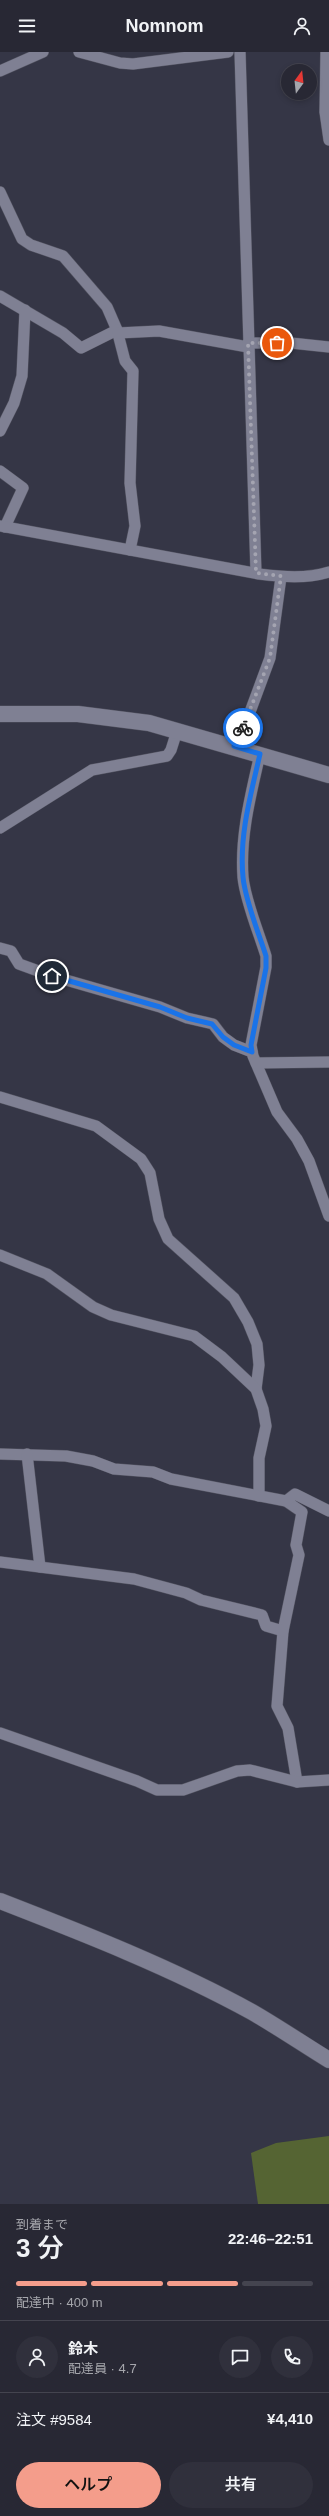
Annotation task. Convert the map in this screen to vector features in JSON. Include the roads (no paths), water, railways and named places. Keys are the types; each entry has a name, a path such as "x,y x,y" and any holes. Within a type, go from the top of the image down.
{"street":[{"path":"0,71 43,52"},
{"path":"79,52 120,63 133,64 228,52"},
{"path":"240,52 256,573"},
{"path":"326,52 325,112 329,140"},
{"path":"0,192 22,239 31,245 63,256 107,307 126,361 133,371 130,483 135,526 130,550"},
{"path":"0,296 63,333 81,348 117,332 159,331 248,345 291,343 329,347"},
{"path":"0,431 14,403 22,376 24,310"},
{"path":"0,471 23,488 3,526 256,573 308,577 329,572"},
{"path":"234,746 250,712 270,658 281,576"},
{"path":"0,714 78,714 149,723 329,774"},
{"path":"0,828 92,770 167,756 171,750 177,731"},
{"path":"260,754 245,821 243,843 243,878 266,956 266,968 251,1045 252,1052 277,1112 297,1139 309,1161 329,1216"},
{"path":"0,948 11,951 19,964 46,974 212,1024 223,1037 234,1045 252,1052"},
{"path":"256,1063 329,1062"},
{"path":"0,1097 96,1126 141,1159 150,1173 159,1220 168,1239 234,1298 248,1322 257,1344 258,1358 256,1389 263,1409 266,1426 259,1458 259,1496"},
{"path":"0,1255 47,1274 93,1307 111,1315 194,1336 222,1357 256,1389"},
{"path":"0,1454 66,1456 93,1461 114,1469 154,1472 170,1479 286,1501 302,1512 296,1545 300,1555 283,1631 277,1706 288,1728 297,1782"},
{"path":"27,1454 40,1567"},
{"path":"286,1501 295,1494 329,1511"},
{"path":"0,1562 134,1579 186,1593 201,1600 262,1615 266,1626 283,1631"},
{"path":"0,1733 137,1781 157,1790 183,1790 237,1771 250,1770 297,1782 329,1780"},
{"path":"0,1901 93,1938 225,1999 252,2013 329,2060"}]}
